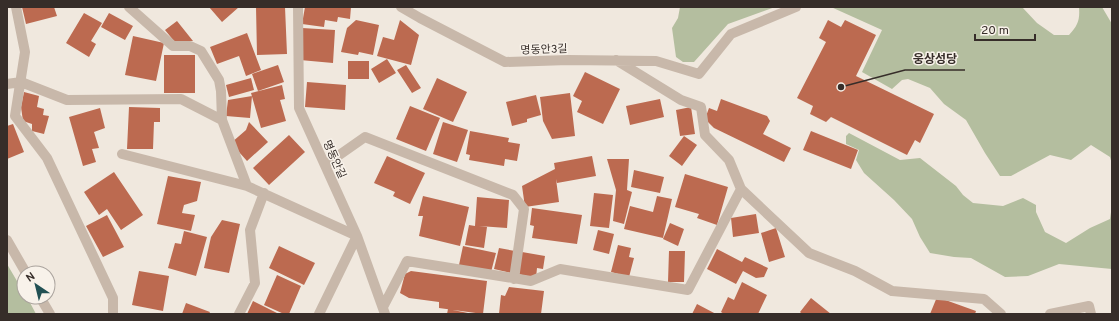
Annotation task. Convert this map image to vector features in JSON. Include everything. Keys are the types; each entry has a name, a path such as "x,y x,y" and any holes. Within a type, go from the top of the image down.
{"street":[{"path":"16,7 25,52 15,116 47,158 113,298 113,314"},
{"path":"128,7 173,46 190,46 201,51 220,80 222,120 247,186"},
{"name":"명동안길","path":"298,7 299,108 357,236 384,310"},
{"name":"명동안3길","path":"402,7 420,18 505,62 568,60 656,61 699,74 731,34 796,7"},
{"path":"616,60 681,100 701,107 705,135 729,160 741,190 809,253 855,271 892,291 984,299 1001,314"},
{"path":"7,84 21,82 67,100 181,99 222,120"},
{"path":"325,166 365,137 514,195 524,209 514,279"},
{"path":"122,154 247,186 357,236 319,314"},
{"path":"384,310 407,261 531,281 560,268 688,290 741,190"},
{"path":"239,314 255,282 250,230 264,193"},
{"path":"7,240 21,265"},
{"path":"45,305 50,314"},
{"path":"1050,314 1090,310"}],"green space":[{"path":"680,7 775,7 728,24 694,62 683,62 676,57 672,28 678,18"},
{"path":"831,7 1022,7 1037,23 1054,35 1069,35 1078,22 1079,7 1102,7 1112,24 1112,164 1110,157 1091,145 1071,160 1050,155 1011,176 1000,176 966,120 944,104 930,88 908,79 902,80 892,89 862,72 882,30"},
{"path":"849,133 900,160 920,158 956,186 963,195 973,203 1003,206 1023,198 1036,205 1036,212 1045,232 1066,243 1090,228 1110,219 1112,205 1112,269 1059,264 1028,276 1005,277 971,258 930,253 920,237 912,219 894,200 864,173 856,160 859,150 846,144 846,136"},
{"path":"7,264 16,279 16,305 31,305 36,314 7,314"}],"building":[{"path":"22,7 54,7 57,16 26,24"},
{"path":"209,7 239,7 222,22"},
{"path":"256,7 285,7 287,54 257,55"},
{"path":"305,7 351,7 350,19 338,17 337,22 325,20 324,27 302,24"},
{"path":"84,13 102,23 91,41 96,44 89,57 66,43"},
{"path":"109,13 133,26 125,40 101,27"},
{"path":"356,20 379,25 373,55 359,52 358,55 341,52 347,28"},
{"path":"400,20 419,35 411,65 377,56 383,37 394,40"},
{"path":"828,20 841,27 845,20 876,35 856,76 934,114 920,143 915,140 907,155 831,117 826,122 810,114 813,106 797,98 826,42 819,38"},
{"path":"177,21 193,41 174,41 165,30"},
{"path":"302,28 335,30 333,63 300,60"},
{"path":"247,33 261,70 246,76 239,56 217,64 210,47"},
{"path":"133,36 164,43 156,81 125,75"},
{"path":"164,55 195,55 195,93 164,93"},
{"path":"387,59 396,73 379,83 371,69"},
{"path":"348,61 369,61 369,79 348,79"},
{"path":"278,65 284,82 258,91 252,74"},
{"path":"406,65 421,88 412,93 397,70"},
{"path":"585,72 620,89 603,124 577,112 582,101 573,96"},
{"path":"251,78 254,90 229,97 226,85"},
{"path":"437,78 467,92 453,122 423,109"},
{"path":"307,82 346,85 345,110 305,107"},
{"path":"282,85 285,99 280,100 286,121 261,128 251,93"},
{"path":"24,92 39,96 37,107 44,109 43,115 49,116 44,134 32,131 32,124 23,121 21,107"},
{"path":"570,93 575,136 552,139 543,121 540,97"},
{"path":"536,95 541,115 527,119 527,122 512,126 506,102"},
{"path":"252,96 250,118 226,116 228,100"},
{"path":"660,99 664,117 630,125 626,106"},
{"path":"721,99 767,116 770,121 763,134 791,148 784,162 714,128 705,119 709,108 717,111"},
{"path":"410,106 440,118 426,151 396,139"},
{"path":"129,107 160,108 160,122 154,122 153,149 127,149"},
{"path":"691,107 695,134 680,136 676,110"},
{"path":"100,108 105,128 94,132 99,148 92,149 96,162 83,166 69,117"},
{"path":"249,122 268,142 247,161 231,143 246,130"},
{"path":"443,122 468,130 457,162 433,154"},
{"path":"13,124 24,152 7,159 7,126"},
{"path":"470,131 509,138 508,142 520,144 517,161 505,159 504,166 469,160 470,155 466,154"},
{"path":"811,131 858,150 851,169 803,150"},
{"path":"289,135 305,152 269,185 253,168"},
{"path":"684,136 697,145 682,166 669,156"},
{"path":"387,156 425,173 410,204 393,196 395,192 374,183"},
{"path":"592,156 596,176 557,183 556,179 559,202 525,207 522,186 555,169 554,163"},
{"path":"607,159 629,159 627,190 632,192 624,224 613,221 616,190"},
{"path":"634,170 664,177 660,193 631,187"},
{"path":"114,172 143,215 121,230 107,209 99,215 84,192"},
{"path":"685,174 728,187 717,225 697,218 699,214 675,207"},
{"path":"168,176 201,182 197,201 184,205 182,213 195,215 191,231 157,224"},
{"path":"594,193 613,195 609,228 590,226"},
{"path":"423,196 469,207 460,246 419,236 423,216 418,216"},
{"path":"657,196 672,199 663,238 624,229 630,206 653,212"},
{"path":"477,197 509,200 507,228 479,226 487,227 484,248 465,245 469,225 475,226"},
{"path":"532,208 582,215 577,244 532,238 534,226 530,225"},
{"path":"756,214 759,233 733,237 731,218"},
{"path":"107,215 124,247 103,257 86,226"},
{"path":"222,220 240,224 229,273 204,268 211,237"},
{"path":"670,223 684,229 678,246 663,239"},
{"path":"776,228 785,257 769,262 761,233"},
{"path":"598,230 614,234 609,254 593,250"},
{"path":"184,231 207,237 196,276 168,268 175,243 181,244"},
{"path":"618,245 631,248 629,257 634,258 629,277 611,272"},
{"path":"279,246 315,263 304,285 269,268"},
{"path":"463,246 496,253 491,272 459,265"},
{"path":"499,248 515,251 511,273 494,269"},
{"path":"717,249 742,262 745,257 768,268 764,277 756,278 743,271 736,284 707,269"},
{"path":"669,251 685,251 684,282 668,282"},
{"path":"522,252 545,256 543,269 537,268 536,278 518,274"},
{"path":"139,271 169,276 163,311 132,305"},
{"path":"411,271 487,281 483,314 439,308 439,302 409,298 400,293 405,274"},
{"path":"277,275 301,286 289,314 284,314 264,305"},
{"path":"742,282 767,295 758,314 724,314 721,312 728,297 734,300"},
{"path":"509,287 544,291 541,314 499,314 501,295 505,296"},
{"path":"937,297 976,311 975,314 930,314"},
{"path":"811,298 831,314 802,314 800,312"},
{"path":"253,301 279,314 247,314"},
{"path":"186,303 210,312 209,314 182,314"},
{"path":"697,304 716,314 692,314"},
{"path":"448,309 468,313 468,314 447,314"}],"place":[{"name":"웅상성당","path":"841,87"}]}
